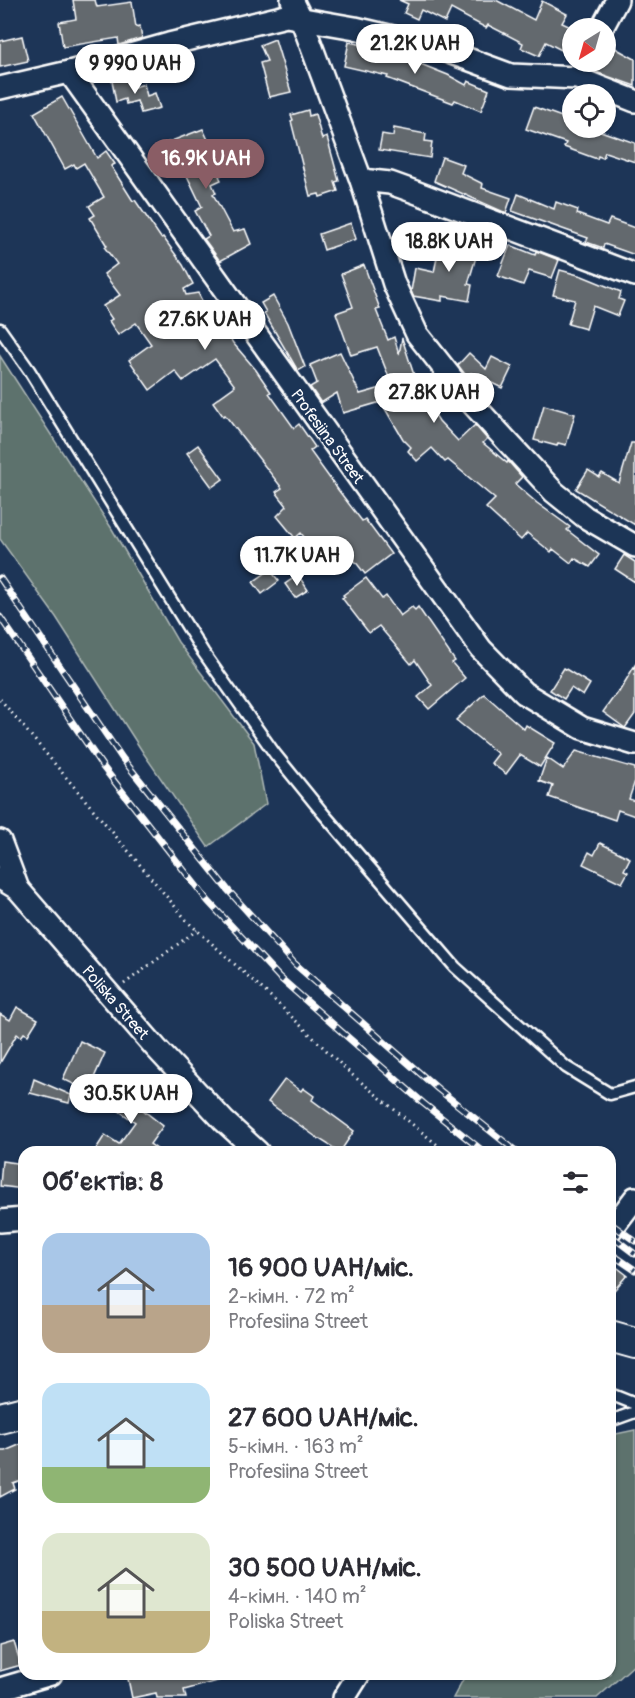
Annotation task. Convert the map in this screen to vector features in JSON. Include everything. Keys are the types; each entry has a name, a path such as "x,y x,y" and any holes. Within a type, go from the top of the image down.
{"street":[{"path":"607,18 617,0"},
{"path":"296,9 355,28 435,47 511,75 562,71"},
{"path":"0,88 286,16 296,9"},
{"path":"296,9 361,180 394,284 417,334 440,366 554,492 585,517 635,546"},
{"name":"Profesiina Street","path":"69,72 481,649 524,693 582,728 635,744"},
{"path":"584,72 635,101"},
{"path":"361,180 390,183 635,275"},
{"path":"0,841 9,884"},
{"name":"Poliska Street","path":"9,884 111,994 156,1048 224,1121 251,1146"},
{"path":"616,1223 635,1198"},
{"path":"0,1221 18,1220"},
{"path":"616,1338 635,1343"},
{"path":"0,1418 18,1414"},
{"path":"0,1689 31,1680"},
{"path":"344,1698 354,1680"}],"lane":[{"path":"0,329 29,370 202,652 275,754 322,812 455,967 566,1067 610,1094 635,1087"},
{"path":"616,1396 635,1404"},
{"path":"616,1419 635,1412"}],"path":[{"path":"0,699 197,930 350,1073 439,1146"},
{"path":"111,994 197,930"}],"green space":[{"path":"0,356 112,529 178,642 254,743 266,804 208,847 144,754 56,617 0,539"},
{"path":"635,1430 635,1664 597,1698 453,1698 463,1680 616,1680 616,1434"}],"building":[{"path":"73,0 95,0 97,7 132,2 136,27 140,26 142,38 119,45 118,38 63,47 59,22 76,19"},
{"path":"399,0 496,0 534,20 542,1 567,14 562,18 562,50 546,42 539,56 521,48 523,43 488,25 486,28 451,9 445,22 421,10 417,19 404,13 408,4"},
{"path":"22,36 28,61 0,67 0,41"},
{"path":"275,39 291,92 269,97 260,63 267,61 260,45"},
{"path":"349,42 383,49 448,75 466,85 468,81 489,90 481,111 455,100 453,103 387,78 388,76 344,66"},
{"path":"616,49 635,59 635,86 596,72 616,72"},
{"path":"132,76 134,87 144,84 147,96 155,93 160,108 141,113 137,101 126,104 125,99 116,102 112,81"},
{"path":"62,97 97,158 106,151 115,164 111,166 133,201 135,200 183,265 193,284 184,289 186,295 198,293 208,312 211,310 233,343 256,370 294,428 299,424 315,447 310,451 339,491 362,521 365,519 391,554 365,574 337,538 317,554 301,533 295,538 277,516 287,506 276,492 282,488 213,402 235,386 215,359 183,381 175,371 150,390 129,360 151,344 136,323 118,335 109,321 112,319 103,306 120,295 104,274 117,264 105,248 107,246 90,218 95,215 89,206 104,197 84,163 76,168 74,164 65,169 34,113"},
{"path":"534,107 562,117 562,138 616,136 635,143 635,162 605,152 603,158 598,156 597,159 564,147 566,143 526,129"},
{"path":"308,110 309,116 315,114 322,139 327,137 339,181 335,182 338,191 320,197 319,194 310,196 291,121 293,120 291,115"},
{"path":"394,128 426,134 425,141 432,142 430,158 379,150 382,134 393,136"},
{"path":"203,129 210,144 213,143 227,172 219,176 221,180 212,184 216,193 213,194 233,232 245,229 251,244 220,261 204,239 209,236 195,211 202,207 178,157 163,163 156,147"},
{"path":"442,157 464,165 461,173 483,184 482,188 511,198 506,213 434,181"},
{"path":"518,194 554,209 556,202 578,210 577,214 607,225 610,219 635,228 635,255 604,244 603,248 586,242 588,238 512,211"},
{"path":"351,223 356,239 324,250 319,234"},
{"path":"459,232 481,240 468,284 472,285 469,301 442,296 442,301 413,296 411,291 415,268 434,272 438,253 450,256"},
{"path":"510,245 535,255 536,251 559,260 552,278 529,271 523,285 498,276"},
{"path":"364,265 380,309 376,310 388,340 394,337 399,354 402,338 424,406 428,403 439,421 458,441 475,425 487,439 483,443 507,463 508,461 522,477 515,484 570,527 567,530 599,555 590,567 574,558 571,563 553,549 551,552 527,533 521,540 486,508 495,499 448,460 445,462 432,448 417,461 408,451 411,447 403,439 381,402 343,413 337,393 321,403 310,387 317,383 310,365 340,352 360,394 392,385 377,347 351,355 336,313 353,307 341,274"},
{"path":"560,270 582,276 621,292 619,299 624,301 618,316 593,306 586,329 568,324 575,300 553,295"},
{"path":"273,296 288,323 305,367 298,371 264,313 266,312 261,303"},
{"path":"469,353 486,369 492,357 512,367 502,388 471,373 467,377 458,365"},
{"path":"544,405 575,414 566,445 558,443 557,446 534,440"},
{"path":"631,443 635,443 635,525 576,489 588,470 599,477 602,473 619,483"},
{"path":"198,445 223,479 212,487 187,453"},
{"path":"624,555 635,562 635,582 615,569"},
{"path":"270,570 279,581 262,594 253,582"},
{"path":"298,575 308,590 295,598 285,584"},
{"path":"366,578 382,599 386,596 400,616 412,607 415,610 418,607 455,661 452,663 465,678 429,709 418,697 432,685 415,660 411,664 379,626 369,633 342,598"},
{"path":"635,665 635,714 625,728 603,712 619,692"},
{"path":"564,668 590,684 583,696 571,688 564,699 550,690"},
{"path":"484,694 524,729 526,725 555,743 540,767 520,755 506,774 491,763 498,754 456,720"},
{"path":"576,751 635,768 635,781 629,799 635,801 635,816 618,810 615,820 549,797 553,786 539,781 547,758 563,769"},
{"path":"600,843 630,858 624,870 628,872 622,883 583,864 589,852 594,855"},
{"path":"17,1007 38,1019 28,1035 24,1033 21,1037 17,1034 0,1063 0,1014 10,1020"},
{"path":"80,1041 105,1053 88,1091 63,1079"},
{"path":"34,1079 71,1095 69,1103 30,1093"},
{"path":"285,1079 301,1091 303,1088 314,1096 312,1100 354,1131 344,1146 330,1146 268,1102"},
{"path":"118,1083 137,1097 139,1102 137,1105 163,1126 150,1144 153,1146 98,1146 105,1135 119,1144 135,1122 105,1101"},
{"path":"2,1161 18,1163 18,1188 0,1186"},
{"path":"616,1267 627,1275 616,1288"},
{"path":"18,1446 18,1481 13,1483 15,1489 0,1497 0,1451"},
{"path":"14,1642 18,1666 0,1671 0,1646"},
{"path":"128,1680 221,1680 184,1690 186,1698 157,1698 156,1693 132,1698"}],"railway":[{"path":"0,578 122,758 227,889 295,964 438,1089 509,1146"},
{"path":"0,617 103,767 208,901 279,977 423,1103 477,1146"},
{"path":"616,1227 635,1241"},
{"path":"616,1240 635,1254"},
{"path":"616,1257 635,1270"}]}
